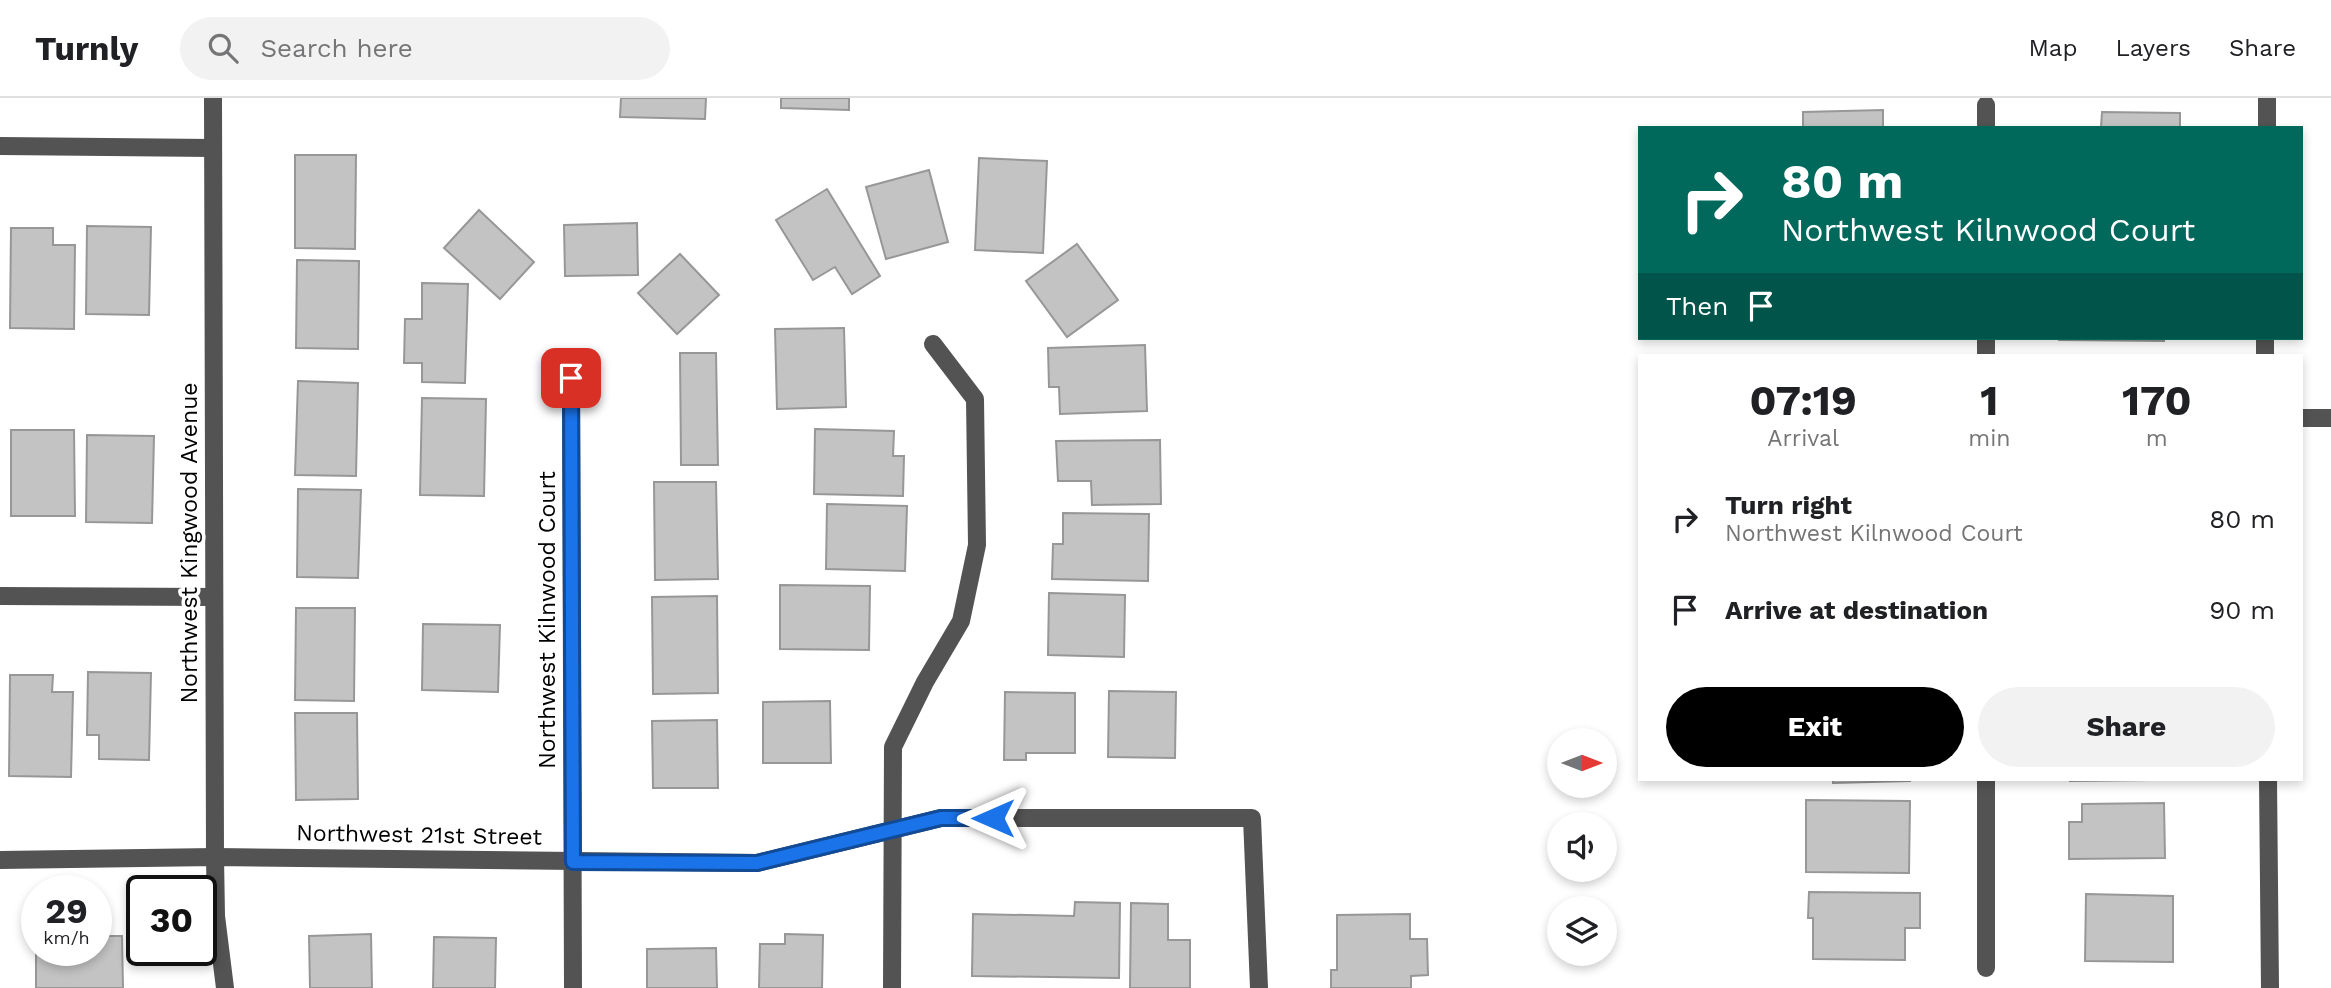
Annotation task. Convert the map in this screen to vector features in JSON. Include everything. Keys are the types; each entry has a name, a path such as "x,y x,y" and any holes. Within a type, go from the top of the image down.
{"street":[{"name":"Northwest Kingwood Avenue","path":"213,98 215,857 216,916 225,988"},
{"path":"2267,98 2267,126"},
{"path":"1986,105 1986,126"},
{"path":"0,146 213,148"},
{"path":"892,988 893,747 925,682 961,621 977,545 975,400 933,344"},
{"name":"Northwest Kilnwood Court","path":"571,378 573,988"},
{"path":"2303,418 2331,418"},
{"path":"0,596 213,597"},
{"path":"1986,781 1986,968"},
{"path":"2268,781 2270,988"},
{"name":"Northwest 21st Street","path":"0,860 215,857 757,863 941,818 1252,818 1259,988"}],"building":[{"path":"621,98 706,98 705,119 620,117"},
{"path":"781,98 849,98 849,110 781,108"},
{"path":"1883,110 1883,126 1803,126 1803,112"},
{"path":"2102,112 2180,113 2180,126 2101,126"},
{"path":"295,155 356,155 355,249 295,248"},
{"path":"979,158 1047,161 1043,253 975,250"},
{"path":"929,170 948,242 886,259 866,187"},
{"path":"827,189 880,276 852,294 835,267 813,280 776,220"},
{"path":"479,210 534,262 500,299 444,248"},
{"path":"637,223 638,275 565,276 564,225"},
{"path":"87,226 151,227 149,315 86,314"},
{"path":"11,228 53,228 53,245 75,245 74,329 10,328"},
{"path":"1077,244 1118,300 1067,337 1026,281"},
{"path":"680,254 719,295 677,334 638,293"},
{"path":"297,260 359,261 358,349 296,348"},
{"path":"422,283 468,284 465,383 422,382 422,363 404,363 405,319 422,319"},
{"path":"844,328 846,407 777,409 775,329"},
{"path":"2059,340 2164,340 2164,341"},
{"path":"1145,345 1147,411 1060,414 1059,387 1049,387 1048,348"},
{"path":"680,353 716,353 718,465 681,465"},
{"path":"298,381 358,383 356,476 295,475"},
{"path":"422,398 486,399 484,496 420,495"},
{"path":"815,429 894,431 893,456 904,456 903,496 814,494"},
{"path":"11,430 74,430 75,516 11,516"},
{"path":"87,435 154,436 152,523 86,522"},
{"path":"1160,440 1161,504 1092,505 1091,481 1058,481 1056,441"},
{"path":"654,482 716,482 718,579 655,580"},
{"path":"298,489 361,490 358,578 297,577"},
{"path":"827,504 907,506 905,571 826,569"},
{"path":"1063,513 1149,514 1148,581 1052,579 1053,544 1063,544"},
{"path":"780,585 870,586 869,650 780,649"},
{"path":"1049,593 1125,595 1124,657 1048,655"},
{"path":"717,596 718,693 653,694 652,597"},
{"path":"296,608 355,608 354,701 295,700"},
{"path":"423,624 500,625 498,692 422,690"},
{"path":"88,672 151,673 149,760 99,759 99,735 87,735"},
{"path":"10,675 53,675 52,692 73,692 71,777 9,776"},
{"path":"1109,691 1176,692 1175,758 1108,757"},
{"path":"1005,692 1075,693 1075,753 1026,753 1026,760 1004,760"},
{"path":"830,701 831,763 763,763 763,702"},
{"path":"295,713 357,713 358,799 296,800"},
{"path":"717,720 718,788 653,788 652,721"},
{"path":"1833,781 1910,781 1833,783"},
{"path":"1806,800 1910,801 1909,873 1806,872"},
{"path":"2164,803 2165,858 2069,859 2069,822 2082,822 2082,804"},
{"path":"1809,892 1920,893 1920,928 1905,928 1905,960 1813,959 1813,918 1808,918"},
{"path":"2086,894 2173,896 2173,962 2085,961"},
{"path":"1075,902 1120,903 1119,978 972,976 973,914 1074,916"},
{"path":"1131,903 1168,904 1168,940 1190,940 1190,988 1130,988"},
{"path":"1410,914 1410,939 1427,939 1428,975 1411,976 1411,988 1331,988 1331,970 1337,970 1337,915"},
{"path":"371,934 372,988 310,988 309,936"},
{"path":"785,934 823,935 822,988 759,988 760,944 785,944"},
{"path":"112,936 122,936 123,988 36,988 36,966 112,966"},
{"path":"434,937 496,938 495,988 433,988"},
{"path":"716,948 717,988 647,988 647,949"}],"route":[{"path":"571,378 573,862 757,863 941,818 993,818"}]}
